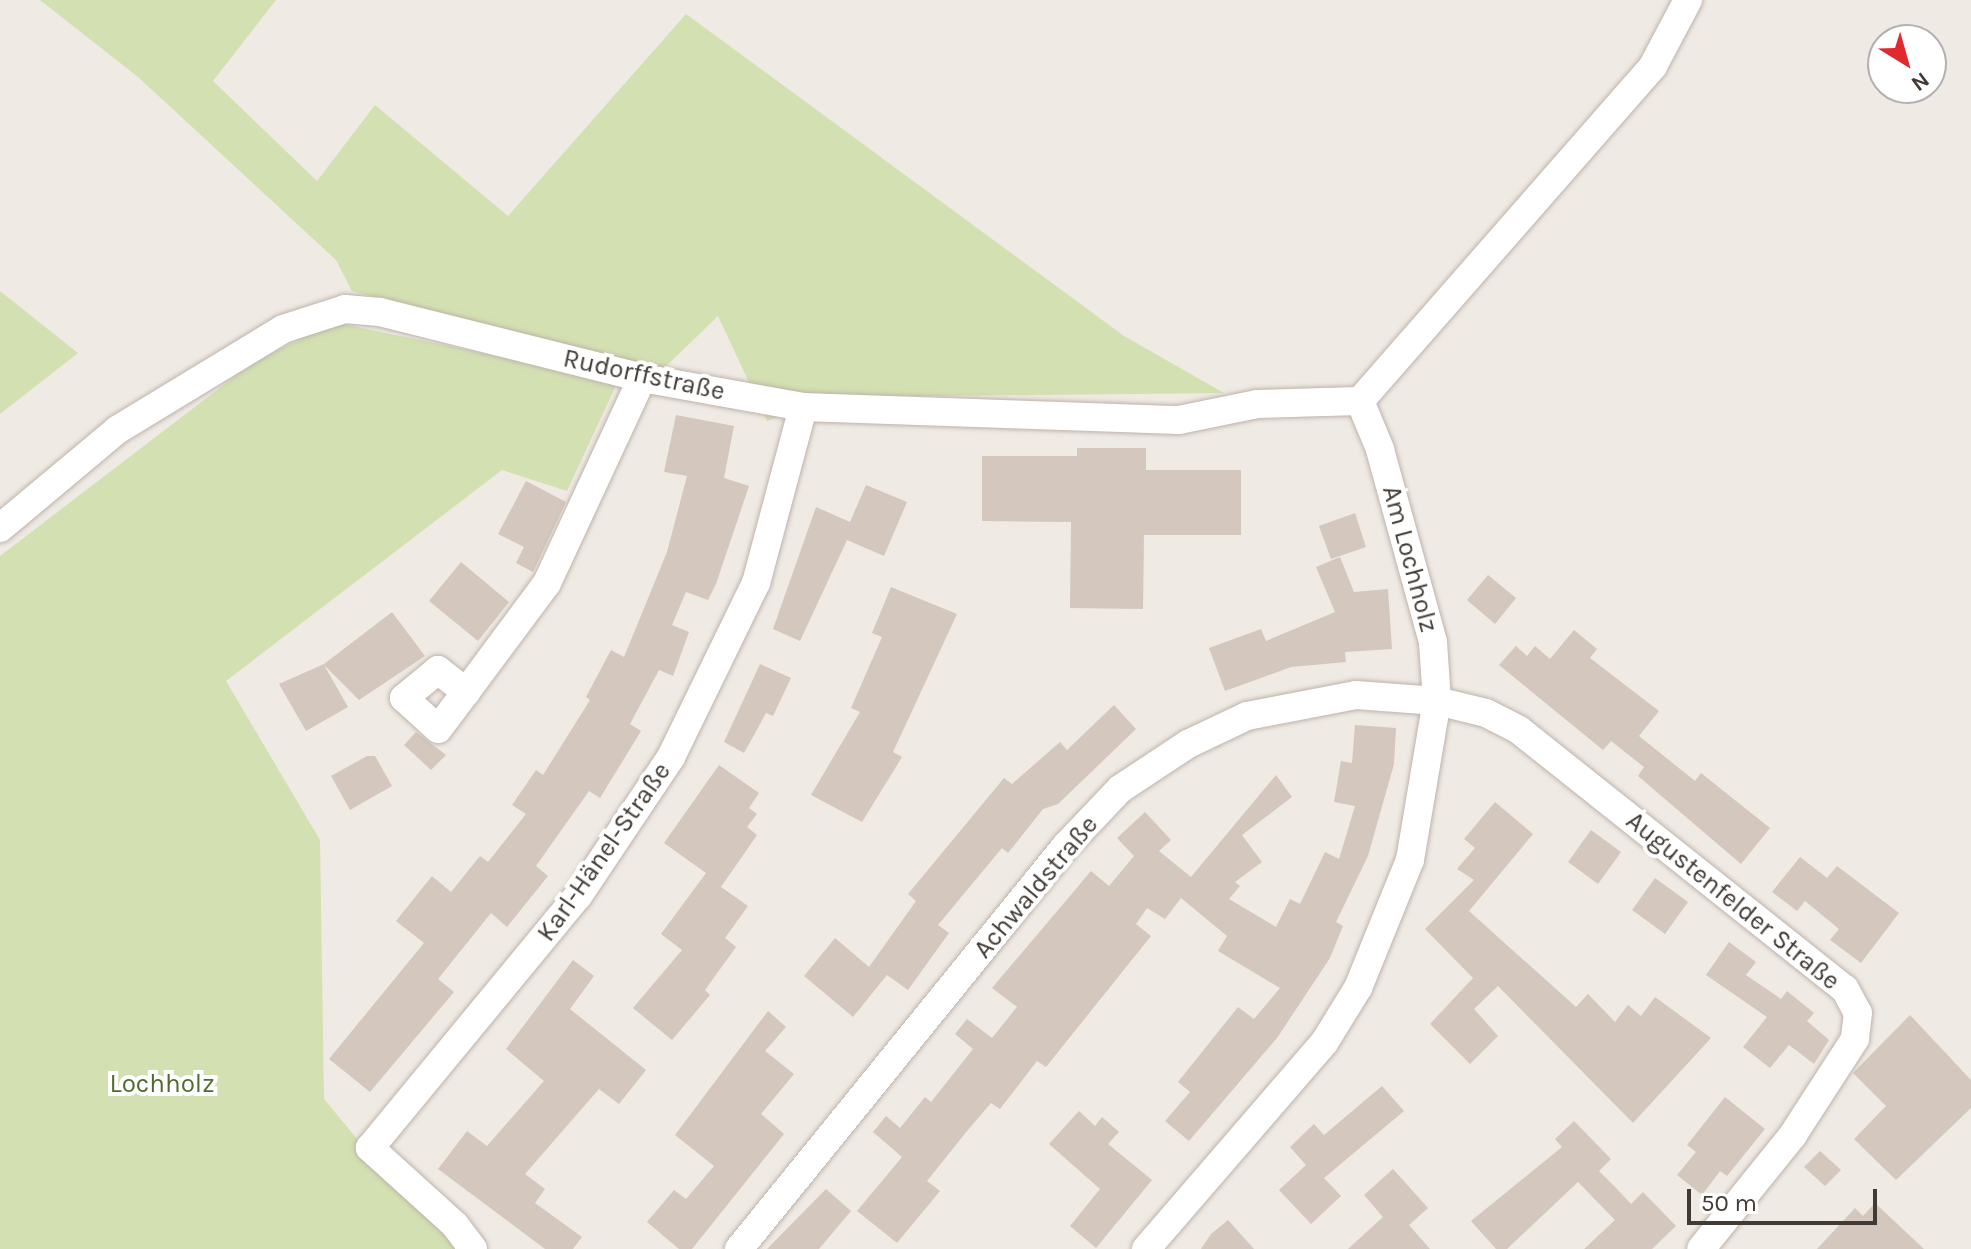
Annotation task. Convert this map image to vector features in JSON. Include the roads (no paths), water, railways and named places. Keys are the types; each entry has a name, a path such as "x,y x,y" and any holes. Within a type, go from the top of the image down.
{"street":[{"path":"1360,401 1653,66 1688,0"},
{"name":"Rudorffstraße","path":"0,528 117,430 243,351 320,313 380,312 642,378 803,407 1179,420 1257,404 1360,401"},
{"path":"466,692 547,583 642,378"},
{"name":"Am Lochholz","path":"1146,1249 1274,1107 1358,988 1410,860 1437,701 1422,586 1360,401"},
{"name":"Karl-Hänel-Straße","path":"494,1249 455,1225 370,1148 578,896 671,757 756,583 803,407"},
{"name":"Achwaldstraße","path":"739,1249 1065,847 1120,789 1188,744 1247,716 1356,695 1437,701"},
{"name":"Augustenfelder Straße","path":"1437,701 1486,713 1519,730 1845,989 1858,1013 1855,1039 1825,1089 1701,1249"},
{"name":"Karl-Hänel-Straße","path":"455,1225 473,1249"}],"park label":[{"name":"Lochholz","path":"162,1084"}]}
